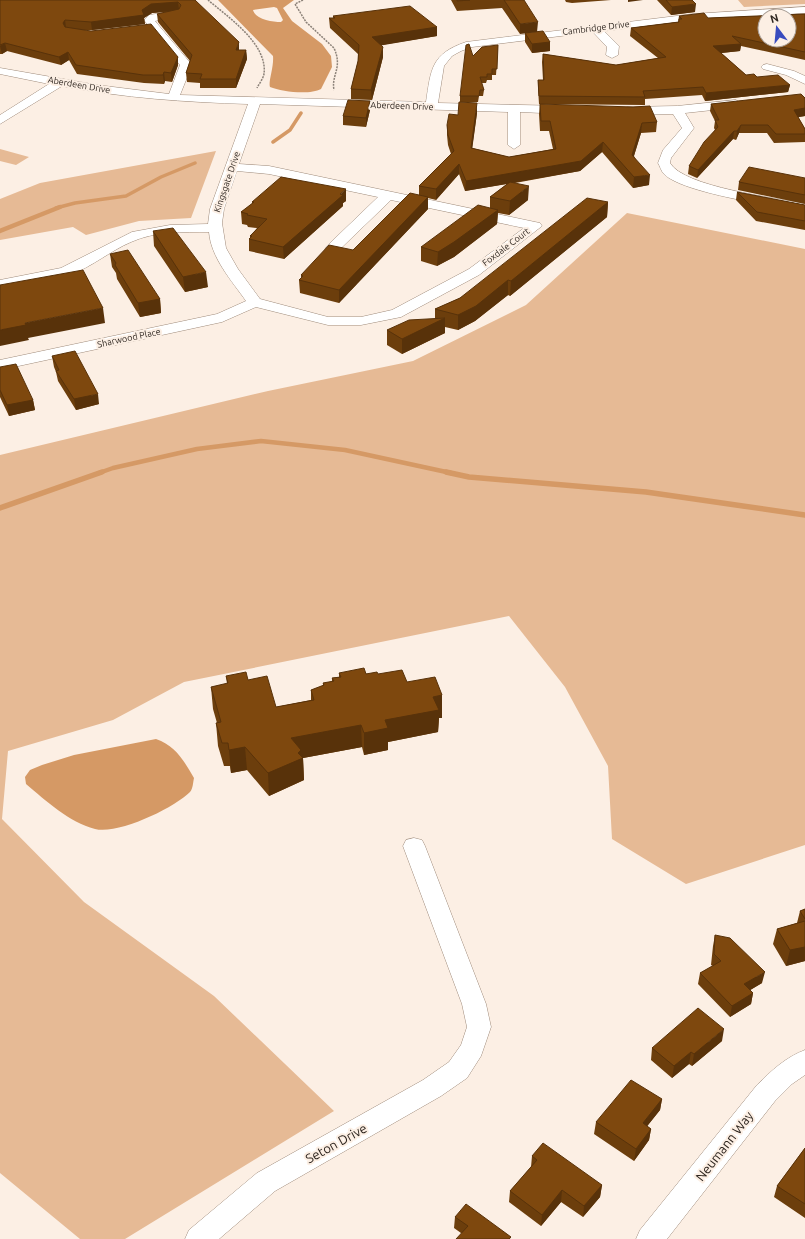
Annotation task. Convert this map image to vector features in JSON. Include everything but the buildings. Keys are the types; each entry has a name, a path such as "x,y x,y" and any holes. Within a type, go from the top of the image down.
{"street":[{"name":"Cambridge Drive","path":"431,107 440,61 452,50 483,42 693,17 805,10"},
{"path":"173,98 186,65 149,20 150,18 175,14"},
{"path":"140,29 155,27"},
{"path":"596,29 614,46 612,56"},
{"path":"767,67 790,73 805,81"},
{"name":"Aberdeen Drive","path":"0,71 104,90 173,98 255,98 335,104 578,110"},
{"path":"0,120 60,82"},
{"name":"Kingsgate Drive","path":"255,98 217,209 214,228 220,250 255,302"},
{"path":"616,111 677,110 746,103"},
{"path":"514,109 514,145"},
{"path":"677,110 688,128 687,133 667,154 664,160 664,165 667,171 674,176 710,189 805,208"},
{"name":"Foxdale Court","path":"231,167 268,170 535,226 474,272 396,314 361,321 328,321 255,302"},
{"path":"332,249 388,195"},
{"path":"0,284 64,271 82,264 126,240 141,234 176,228 214,228"},
{"name":"Sharwood Place","path":"0,365 222,318 255,302"},
{"name":"Seton Drive","path":"199,1239 266,1182 383,1117 458,1070 472,1049 479,1026 474,1004 414,846"},
{"name":"Neumann Way","path":"650,1239 766,1093 784,1076 805,1061"}],"path":[{"path":"208,0 250,38 265,60 265,75 255,98"},
{"path":"303,0 295,4 297,12 302,19 334,48 336,52 339,66 332,82 336,93 335,104"}],"shaded area":[{"path":"218,0 294,0 283,8 292,21 322,44 331,56 332,67 321,89 310,92 281,90 270,87 273,56","holes":["274,7 277,8 283,20 281,22 269,21 260,18 254,13 253,10"]},
{"path":"738,0 805,0 805,4 744,7"},
{"path":"0,149 29,157 16,165 0,161"},
{"path":"216,151 191,218 139,221 86,235 73,227 0,240 0,199 40,183"},
{"path":"627,213 805,249 805,845 686,884 612,839 608,766 565,687 509,616 184,682 113,720 8,751 2,819 84,902 214,996 334,1111 125,1239 80,1239 0,1173 0,455 268,391 413,361 526,305"},
{"path":"156,739 169,746 183,760 194,778 191,791 172,805 145,819 131,824 105,830 85,826 58,810 26,784 25,777 30,770 42,765 74,755"}],"waterway":[{"path":"273,142 290,130 301,113"},
{"path":"56,208 75,203 126,196 161,177 195,163"},
{"path":"0,231 60,207"},
{"path":"99,473 113,468 197,449 261,441 345,450 451,473"},
{"path":"0,508 102,472"},
{"path":"446,472 469,477 646,492 805,515"}]}
